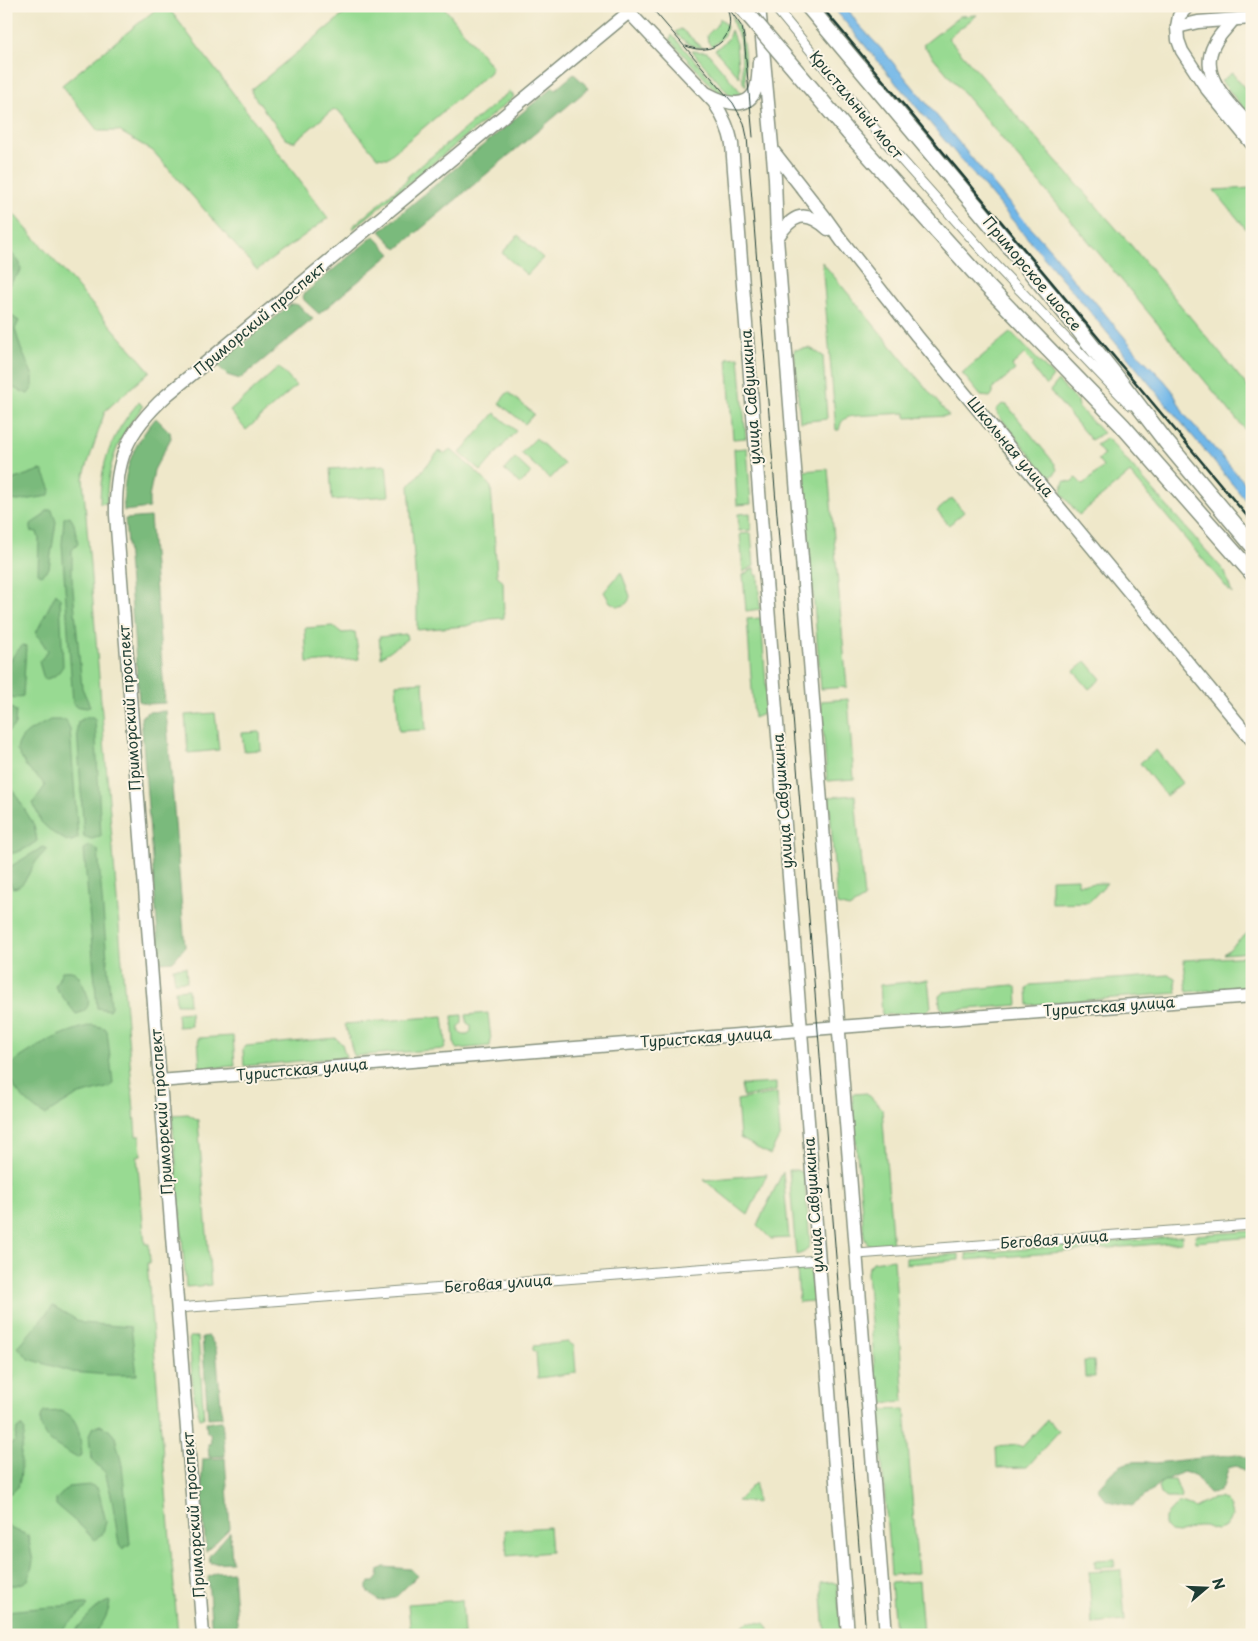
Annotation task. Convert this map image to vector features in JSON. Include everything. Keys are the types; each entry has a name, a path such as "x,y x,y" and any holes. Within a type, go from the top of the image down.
{"main road":[{"path":"740,6 849,133 987,286 1122,425 1252,573"},
{"name":"Приморское шоссе","path":"808,6 1060,308 1167,443 1252,545"}],"street":[{"path":"759,6 773,150 776,238 886,1635"},
{"name":"Кристальный мост","path":"774,6 884,140 990,260 1167,443"},
{"path":"1188,6 1179,16 1176,27 1182,51 1199,77 1252,144"},
{"name":"улица Савушкина","path":"626,9 706,93 724,117 732,144 848,1635"},
{"name":"Приморский проспект","path":"203,1635 116,515 116,486 121,460 128,441 142,421 167,395 626,9"},
{"path":"1176,27 1198,22 1252,18"},
{"path":"1233,20 1214,45 1209,61 1210,72 1214,83 1252,128"},
{"path":"706,93 719,100 733,103 744,101 754,94 762,30"},
{"name":"Школьная улица","path":"773,150 917,336 1252,740"},
{"path":"776,238 786,224 802,216 819,221 842,241"},
{"name":"Туристская улица","path":"160,1081 1252,996"},
{"name":"Беговая улица","path":"857,1254 1252,1225"},
{"name":"Беговая улица","path":"177,1308 818,1260"}],"green space":[{"path":"160,6 167,6 328,218 257,270 153,151 119,131 98,131 62,85"},
{"path":"354,6 443,6 492,67 489,73 387,158 377,157 338,110 331,111 294,142 286,139 251,90"},
{"path":"977,15 948,38 1130,244 1252,392 1252,438 923,45 960,16"},
{"path":"732,16 737,24 742,40 746,86 743,83 740,42"},
{"path":"720,18 727,26 726,30 722,38 712,46 708,42 707,35 716,26"},
{"path":"681,29 703,48 694,46 681,38 675,32"},
{"path":"731,30 736,44 739,77 715,50 728,39"},
{"path":"672,35 728,98 716,91 670,40"},
{"path":"692,51 707,52 744,96 733,99"},
{"path":"1232,73 1252,97 1252,118 1221,81"},
{"path":"574,74 589,88 397,249 380,231 553,87 556,89"},
{"path":"510,91 514,97 353,229 352,227 408,179 407,177"},
{"path":"1252,188 1252,236 1214,190"},
{"path":"6,205 150,371 105,411 83,478 136,1136 140,1136 141,1155 137,1156 145,1244 149,1244 150,1263 147,1263 178,1635 6,1635"},
{"path":"518,235 543,258 527,275 502,253"},
{"path":"374,236 391,254 319,314 304,300 303,296 305,293"},
{"path":"6,247 20,263 21,271 6,288"},
{"path":"822,262 949,416 906,418 906,413 853,416 845,419 839,430 836,430"},
{"path":"290,305 298,305 313,319 240,379 227,375 217,365"},
{"path":"6,312 19,321 15,329 21,349 33,376 33,387 28,394 6,385"},
{"path":"1011,332 1053,376 1046,386 1032,367 1034,364 1024,354 1012,366 1015,370 993,388 993,393 990,397 981,396 962,373"},
{"path":"810,348 823,356 827,419 800,422 794,350"},
{"path":"739,357 746,438 733,439 727,358"},
{"path":"279,367 296,386 246,430 230,411"},
{"path":"1058,381 1077,401 1078,407 1103,433 1091,440 1050,391"},
{"path":"508,392 534,414 525,424 499,403"},
{"path":"139,402 143,407 121,440 112,464 107,489 107,503 100,504 102,475 109,449 122,425"},
{"path":"1002,404 1007,405 1055,464 1057,470 1055,474 1047,475 998,415 996,410"},
{"path":"495,413 516,431 481,471 460,453"},
{"path":"156,418 170,432 171,438 154,470 149,508 124,511 125,485 130,461 140,439"},
{"path":"536,438 564,464 550,479 521,453"},
{"path":"1107,438 1225,572 1232,594 1130,473 1079,515 1061,493 1064,481 1072,482 1076,478 1083,485 1103,467 1098,460 1104,455 1096,445"},
{"path":"747,448 751,504 737,505 734,449"},
{"path":"450,449 491,487 497,575 503,582 504,618 491,619 466,626 417,630 417,599 409,486 439,451 446,454"},
{"path":"515,458 531,473 520,484 504,470"},
{"path":"386,465 389,496 332,500 330,469"},
{"path":"828,469 847,687 821,689 803,471"},
{"path":"40,470 43,471 51,490 48,496 18,501 10,500 6,490 6,482"},
{"path":"952,498 964,512 949,525 937,511"},
{"path":"47,510 52,510 56,522 49,568 41,575 38,573 39,539 37,532 31,531 31,524 43,516"},
{"path":"750,513 751,530 739,531 738,514"},
{"path":"70,516 74,524 78,544 72,550 72,578 82,688 90,706 87,708 75,706 73,703 62,544 64,518"},
{"path":"150,517 165,703 147,704 139,701 125,519"},
{"path":"751,533 754,566 743,572 740,534"},
{"path":"754,568 755,575 758,575 760,609 746,611 743,575"},
{"path":"621,572 630,596 626,604 617,606 610,602 604,592"},
{"path":"56,593 60,598 63,666 55,675 44,679 39,662 48,651 36,633"},
{"path":"761,618 768,712 754,718 747,619"},
{"path":"333,626 342,633 355,632 359,659 307,663 305,628"},
{"path":"406,634 407,639 381,657 379,637"},
{"path":"23,645 26,646 23,696 15,698 6,695 7,674 10,662"},
{"path":"1086,661 1101,679 1089,689 1074,671"},
{"path":"423,682 426,730 399,731 396,684"},
{"path":"848,699 854,779 827,781 821,701"},
{"path":"6,707 16,711 15,725 6,734"},
{"path":"166,711 185,947 173,961 160,962 141,717 148,712"},
{"path":"215,713 219,750 188,753 185,715"},
{"path":"86,717 93,717 95,719 101,836 92,839 84,837 77,727 78,722"},
{"path":"50,720 66,720 70,729 78,838 72,841 67,841 53,833 41,822 33,803 45,786 27,768 17,750 21,739 25,735"},
{"path":"260,732 261,750 244,751 242,733"},
{"path":"1156,750 1182,783 1166,796 1140,763"},
{"path":"6,782 10,785 34,825 37,841 23,850 14,853 6,853"},
{"path":"855,795 864,899 849,908 837,905 829,797"},
{"path":"90,846 98,850 111,1007 109,1010 97,1008 84,849"},
{"path":"43,847 47,849 26,879 20,885 13,888 6,876 8,868"},
{"path":"1078,878 1078,884 1107,883 1089,902 1051,903 1051,879"},
{"path":"1252,929 1252,952 1224,954"},
{"path":"1252,956 1252,987 1187,992 1184,960"},
{"path":"186,967 187,981 175,982 173,968"},
{"path":"62,971 71,971 80,978 88,999 88,1006 85,1010 76,1014 55,987"},
{"path":"1169,975 1175,978 1177,993 1028,1005 1027,988 1030,985"},
{"path":"928,980 931,1007 926,1012 882,1015 880,985"},
{"path":"1012,985 1017,988 1018,1005 943,1011 940,1006 939,996 944,992"},
{"path":"188,989 189,1004 176,1004 175,990"},
{"path":"190,1012 191,1026 178,1027 177,1013"},
{"path":"488,1013 490,1046 457,1049 454,1042 452,1016 462,1015 459,1032 463,1035 468,1035 471,1031 471,1026 467,1023 466,1015"},
{"path":"443,1016 446,1043 444,1049 354,1056 345,1024"},
{"path":"92,1025 105,1028 107,1031 113,1083 110,1087 76,1096 45,1115 25,1100 13,1085 9,1070 11,1064 49,1040"},
{"path":"233,1036 235,1066 200,1069 198,1038"},
{"path":"336,1038 342,1044 346,1057 244,1066 243,1050 246,1046"},
{"path":"776,1083 776,1091 743,1097 741,1085"},
{"path":"777,1093 780,1135 770,1155 740,1138 737,1100"},
{"path":"867,1093 882,1109 893,1247 872,1247 864,1237 852,1094"},
{"path":"188,1114 198,1120 211,1285 186,1287 172,1115"},
{"path":"789,1170 804,1173 810,1243 805,1251 796,1255"},
{"path":"783,1172 789,1238 771,1239 757,1225"},
{"path":"767,1174 748,1215 704,1180"},
{"path":"1252,1231 1252,1237 1196,1242 1195,1235"},
{"path":"1182,1236 1182,1242 967,1260 966,1254"},
{"path":"959,1254 959,1260 906,1264 906,1258"},
{"path":"894,1259 904,1401 883,1403 877,1401 867,1272 873,1262"},
{"path":"797,1267 802,1267 811,1273 814,1301 799,1302"},
{"path":"53,1306 82,1323 131,1327 137,1375 72,1372 29,1359 18,1347"},
{"path":"209,1336 216,1348 222,1417 208,1418 202,1337"},
{"path":"189,1337 198,1337 204,1418 200,1419 193,1391"},
{"path":"568,1342 574,1346 576,1373 538,1378 536,1352 533,1350 533,1346"},
{"path":"1084,1361 1094,1361 1095,1377 1085,1377"},
{"path":"6,1362 12,1372 13,1380 6,1397"},
{"path":"905,1409 918,1573 891,1575 878,1414 883,1410"},
{"path":"61,1411 72,1418 78,1428 82,1455 77,1458 49,1440 42,1429 41,1418 44,1412"},
{"path":"1047,1420 1059,1431 1027,1467 997,1468 996,1447 1018,1445 1022,1447"},
{"path":"222,1421 225,1456 209,1457 208,1444 211,1443 210,1433 207,1433 206,1422"},
{"path":"100,1425 109,1430 115,1437 122,1465 130,1544 122,1549 119,1545 112,1499 105,1472 91,1457 89,1436 92,1428"},
{"path":"21,1426 25,1431 19,1484 16,1489 6,1494 6,1444 10,1445 15,1441 17,1429"},
{"path":"1237,1454 1251,1460 1245,1471 1236,1466 1228,1468 1224,1484 1218,1492 1209,1493 1194,1475 1183,1472 1158,1484 1132,1506 1107,1501 1097,1489 1115,1469 1127,1463 1155,1463"},
{"path":"225,1458 230,1528 206,1552 201,1487 203,1459"},
{"path":"1165,1480 1175,1480 1182,1498 1167,1498 1160,1494 1158,1487"},
{"path":"755,1483 757,1503 737,1501"},
{"path":"91,1485 98,1489 106,1522 102,1535 94,1540 56,1505 56,1500 68,1487"},
{"path":"1220,1498 1227,1503 1232,1514 1225,1527 1215,1530 1204,1526 1196,1526 1178,1533 1170,1532 1165,1527 1165,1517 1178,1503 1195,1508 1212,1499"},
{"path":"6,1523 12,1529 28,1535 33,1562 29,1579 21,1584 6,1584"},
{"path":"549,1527 551,1552 507,1556 505,1530"},
{"path":"230,1532 232,1562 210,1563 209,1556"},
{"path":"1115,1559 1115,1567 1095,1568 1095,1560"},
{"path":"384,1567 411,1569 417,1576 395,1598 379,1601 367,1590 367,1585 370,1582 374,1582 378,1577 379,1570"},
{"path":"1121,1570 1125,1621 1092,1624 1089,1572"},
{"path":"233,1572 238,1635 212,1635 208,1577 216,1573"},
{"path":"919,1581 923,1634 895,1631 891,1583"},
{"path":"832,1582 837,1584 841,1635 825,1635 821,1583"},
{"path":"462,1600 464,1635 411,1635 408,1604"},
{"path":"109,1601 106,1616 93,1635 72,1635 93,1611"},
{"path":"84,1604 88,1606 58,1635 6,1635 6,1611"},
{"path":"748,1622 765,1623 769,1628 769,1635 742,1635 742,1626"}],"water":[{"path":"832,6 846,6 857,23 885,53 1008,202 1054,254 1071,277 1091,297 1140,356 1163,379 1172,390 1184,414 1252,491 1252,508 1086,307"}],"tram line":[{"path":"650,6 733,103 744,123 747,137 866,1635"},
{"path":"727,6 742,27 744,37 753,137"},
{"path":"686,46 706,49 714,47 721,42 729,27 730,18 727,8"}],"railway":[{"path":"821,6 1252,522"}]}
